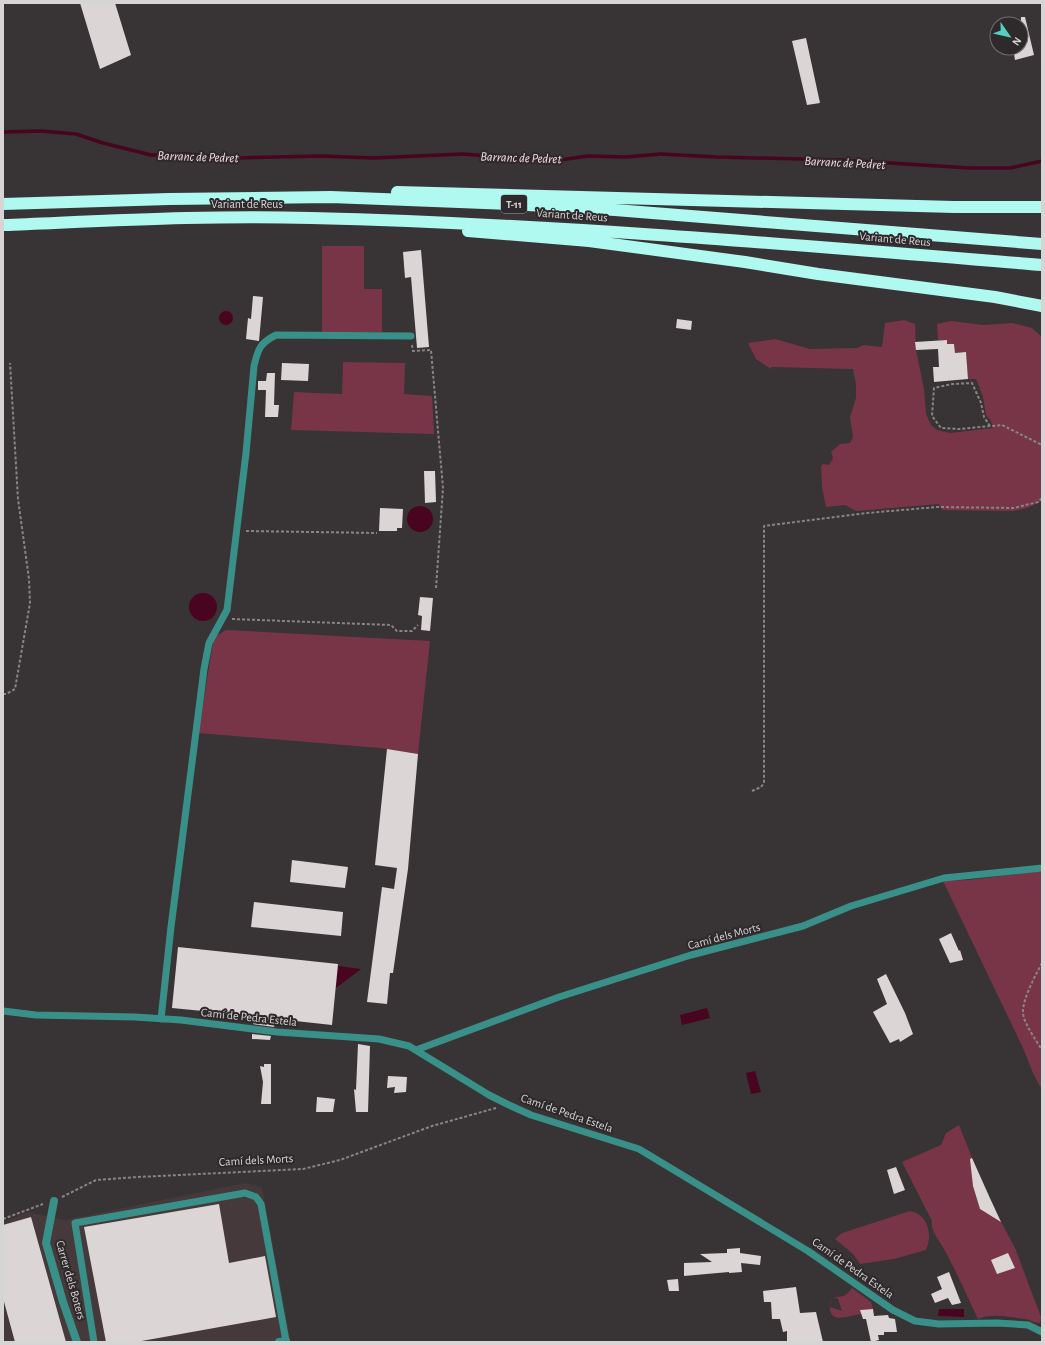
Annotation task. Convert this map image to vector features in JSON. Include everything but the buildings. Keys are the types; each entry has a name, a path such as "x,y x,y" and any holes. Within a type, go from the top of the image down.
{"highway":[{"path":"169,199 332,190 954,207 1042,207"},
{"name":"Variant de Reus","path":"3,204 169,199 332,197 615,210 1042,244"},
{"name":"Variant de Reus","path":"3,225 184,218 309,218 513,225 821,246 1042,265"},
{"path":"309,218 589,241 745,262 818,274 995,297 1042,306"}],"street":[{"name":"Carrer dels Boters","path":"54,1201 46,1243 63,1302 77,1342"}],"lane":[{"path":"161,1019 171,927 204,669 209,643 227,610 246,453 254,366 257,353 265,340 276,335 411,336"},
{"name":"Camí dels Morts","path":"416,1050 566,995 691,955 803,926 851,906 944,878 1042,868"},
{"name":"Camí de Pedra Estela","path":"3,1011 36,1016 181,1020 277,1032 379,1039 409,1046 489,1094 531,1115 639,1149 808,1250 893,1310 915,1321 939,1324 1028,1325 1042,1332"},
{"path":"94,1342 75,1223 245,1193 256,1197 261,1204 283,1341"}],"path":[{"path":"411,336 413,351 431,350 443,488 436,588"},
{"path":"3,694 6,694 14,689 30,602 29,579 18,499 10,363"},
{"path":"990,426 984,417 982,403 972,384 952,384 934,388 932,416 941,428 959,429 990,426 1002,424 1042,445"},
{"path":"752,791 758,789 764,784 764,526 867,513 937,507 1014,508 1038,502 1042,498"},
{"path":"237,531 377,533"},
{"path":"223,618 391,625 397,631 412,631 418,625"},
{"path":"1042,962 1034,976 1027,995 1023,1013 1042,1050"},
{"name":"Camí dels Morts","path":"3,1218 54,1201 96,1180 303,1168 340,1160 432,1126 509,1105"}],"shaded area":[{"path":"322,246 364,246 364,289 382,289 382,332 322,332"},
{"path":"223,311 229,311 233,315 233,321 229,325 223,325 219,321 219,315"},
{"path":"904,320 915,324 916,350 924,389 926,414 931,425 937,430 950,433 993,428 991,421 986,415 983,397 976,379 968,379 966,352 955,353 954,344 947,344 947,340 938,340 937,324 951,321 984,325 1012,323 1032,328 1042,337 1042,501 1027,508 1013,511 942,510 939,504 856,511 845,505 826,507 822,487 821,466 823,464 829,465 833,458 831,452 840,444 850,443 853,437 850,417 856,398 856,384 853,369 771,367 771,369 756,359 748,343 775,339 810,349 857,348 864,345 882,347 885,323"},
{"path":"343,362 405,363 404,394 432,396 434,434 291,430 294,392 342,394"},
{"path":"420,506 429,510 433,519 429,528 420,532 411,528 407,519 411,510"},
{"path":"203,593 213,597 217,607 213,617 203,621 193,617 189,607 193,597"},
{"path":"226,630 430,641 418,754 380,748 198,733 214,637"},
{"path":"1042,871 1042,1090 943,881 968,880"},
{"path":"338,966 361,969 336,988"},
{"path":"707,1008 710,1018 682,1025 680,1015"},
{"path":"755,1071 761,1092 751,1094 746,1073"},
{"path":"959,1125 978,1173 972,1176 973,1186 980,1209 992,1216 997,1214 1015,1248 1041,1317 1040,1323 1025,1319 1001,1316 989,1316 978,1319 951,1262 934,1233 932,1221 902,1162 941,1145 946,1133"},
{"path":"245,1183 262,1187 291,1342 3,1342 3,1222 28,1212 65,1220"},
{"path":"910,1211 921,1216 925,1221 929,1232 926,1250 894,1259 860,1264 853,1254 835,1239 842,1233"},
{"path":"852,1288 871,1302 873,1309 861,1310 861,1314 837,1318 833,1316 830,1307 842,1311 838,1299 835,1297 841,1297"},
{"path":"939,1309 964,1309 964,1317 938,1316"}],"waterway":[{"name":"Barranc de Pedret","path":"3,132 41,131 76,134 103,143 151,155 186,154 234,158 321,156 373,158 463,154 553,161 588,156 626,157 661,154 841,160 970,168 1010,168 1042,161"}]}
